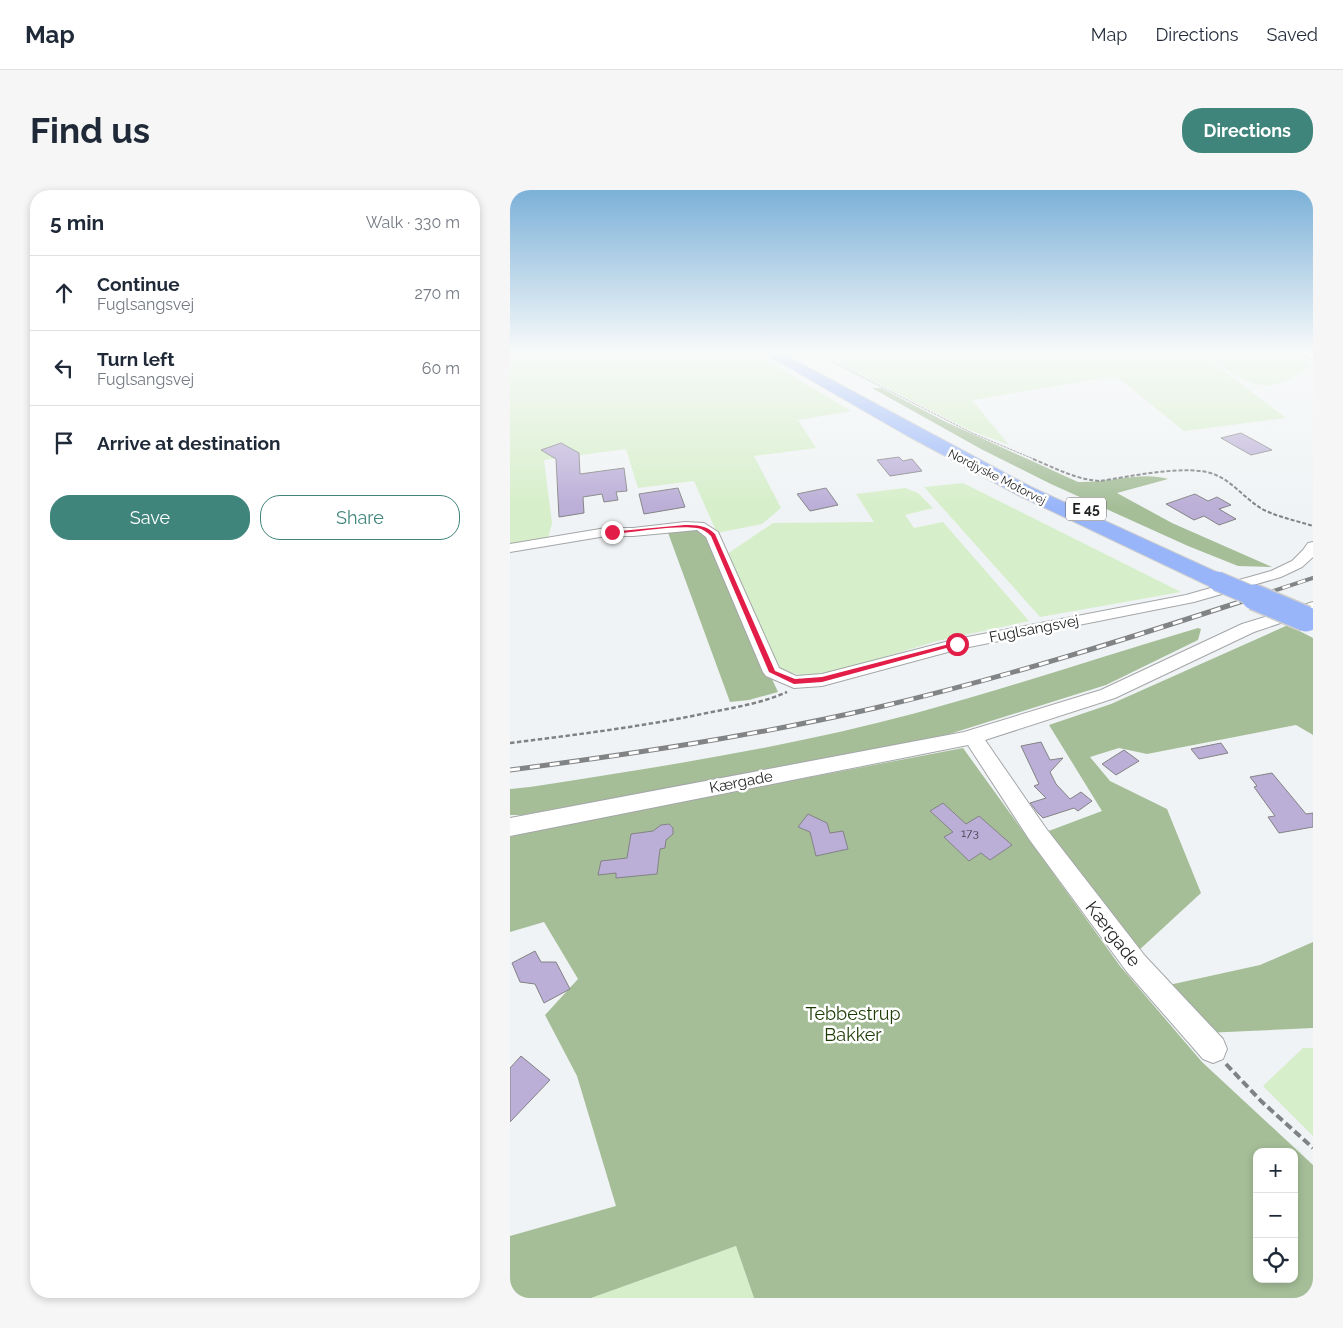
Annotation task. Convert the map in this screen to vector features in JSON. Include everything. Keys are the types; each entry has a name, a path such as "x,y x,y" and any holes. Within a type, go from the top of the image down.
{"highway":[{"name":"Nordjyske Motorvej","path":"862,405 1062,510 1311,614"},
{"name":"Nordjyske Motorvej","path":"885,405 1066,499 1227,578"},
{"path":"888,405 939,434"}],"street":[{"name":"Fuglsangsvej","path":"510,548 606,532 633,532 685,526 699,526 708,530 713,535 772,672 794,682 822,680 957,644 1188,599 1276,574 1297,564 1313,546"},
{"name":"Kærgade","path":"510,827 972,736 1108,694 1248,628 1311,614"},
{"name":"Kærgade","path":"972,736 1037,833 1136,964 1213,1049"}],"path":[{"path":"917,405 972,433 1085,480 1098,481 1186,470 1202,471 1216,475 1228,482 1264,509 1313,526"},
{"path":"510,743 583,734 700,715 752,704 782,694 808,681"},
{"path":"1213,1049 1260,1101 1313,1148"}],"green space":[{"path":"510,405 840,405 851,411 798,420 816,448 754,456 781,508 762,524 717,533 694,481 638,488 626,449 544,460 552,523 548,538 510,544"},
{"path":"902,405 913,405 946,422 1078,482 1147,476 1168,479 1117,493 1172,523 1272,567 1238,566 1188,546 1051,484 981,449"},
{"path":"919,405 976,405 1009,445 969,430"},
{"path":"1151,405 1268,405 1286,418 1184,431"},
{"path":"963,483 1181,592 1040,617 924,487"},
{"path":"905,488 918,493 933,508 905,515 914,528 943,522 1029,621 937,641 828,674 805,676 784,671 769,656 724,556 773,523 874,522 856,494"},
{"path":"696,528 705,533 778,692 749,700 730,702 667,530"},
{"path":"1288,625 1313,638 1313,735 1296,725 1147,754 1119,748 1090,757 1110,781 1167,809 1201,893 1137,952 1046,832 1102,811 1049,725 1111,704"},
{"path":"1198,628 1201,629 1198,640 1106,685 943,736 523,815 510,815 510,789 676,764 773,746 869,725 987,693"},
{"name":"Tebbestrup Bakker","path":"963,748 1120,966 1202,1062 1295,1148 1253,1148 1253,1283 1298,1283 1298,1151 1313,1165 1313,1298 754,1298 736,1246 591,1298 510,1298 510,1236 616,1206 577,1076 545,1015 578,979 544,922 510,932 510,837 532,830"},
{"path":"1313,942 1313,1028 1204,1033 1169,985 1260,965"},
{"path":"1303,1048 1313,1048 1313,1136 1263,1086"},
{"path":"736,1246 754,1298 591,1298"}],"building":[{"path":"1241,433 1272,450 1251,455 1221,438"},
{"path":"561,443 579,453 580,474 624,468 627,491 616,492 618,500 604,502 602,494 583,497 584,513 559,517 556,459 541,450"},
{"path":"899,457 903,461 912,459 922,471 890,476 877,460"},
{"path":"678,488 685,507 644,514 639,494"},
{"path":"826,488 838,505 810,511 797,494"},
{"path":"1195,494 1208,501 1217,497 1231,505 1219,509 1236,519 1219,525 1204,516 1194,520 1166,504"},
{"path":"1041,742 1050,760 1063,758 1050,772 1056,784 1070,799 1081,792 1092,801 1078,811 1074,808 1043,818 1030,803 1046,798 1034,786 1039,784 1021,746"},
{"path":"1221,743 1228,753 1199,759 1191,749"},
{"path":"1124,750 1139,761 1116,775 1102,764"},
{"path":"1272,773 1306,814 1313,813 1313,827 1279,833 1268,817 1275,816 1254,787 1257,786 1250,777"},
{"path":"943,803 966,824 979,816 1012,845 990,860 981,853 969,861 944,837 953,832 930,811"},
{"path":"808,814 827,823 830,833 843,831 848,849 816,856 810,832 798,827"},
{"path":"669,824 673,828 673,834 666,840 665,848 660,849 657,874 616,878 616,873 598,875 601,861 627,858 631,834 653,831 661,825"},
{"path":"535,951 541,962 556,962 570,989 544,1003 535,984 520,982 512,963"},
{"path":"521,1056 550,1080 510,1122 510,1068"}],"railway":[{"path":"1252,598 1313,578"},
{"path":"510,770 693,744 875,708 971,684 1066,657 1255,597"}],"route":[{"path":"612,532 633,532 685,526 699,526 708,530 713,535 772,672 794,682 822,680 957,644"}]}
